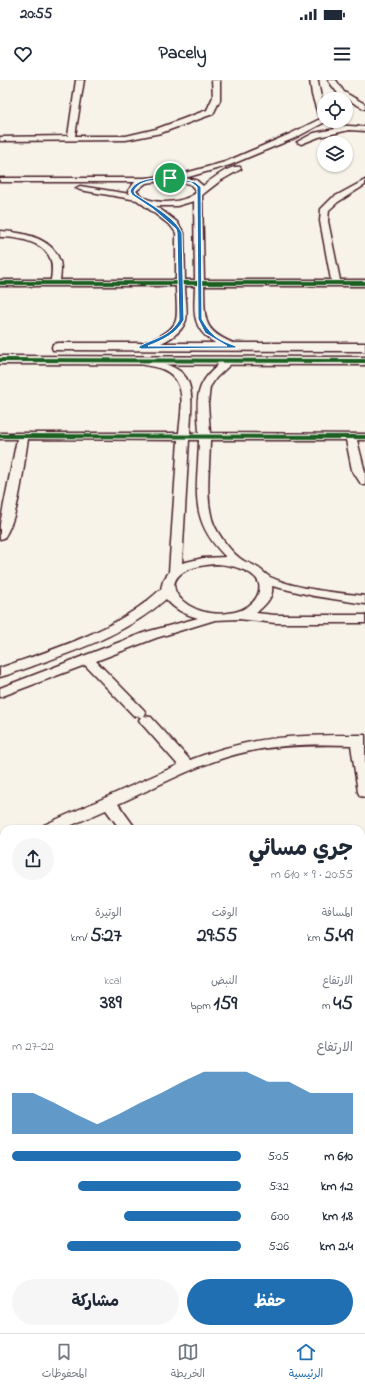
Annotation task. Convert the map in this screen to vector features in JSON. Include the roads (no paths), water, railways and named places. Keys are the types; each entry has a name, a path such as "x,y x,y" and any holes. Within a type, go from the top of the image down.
{"street":[{"path":"71,139 80,80"},
{"path":"0,139 133,137 158,131 210,112 218,98 216,80"},
{"path":"314,80 317,99"},
{"path":"332,80 334,86 340,93 365,107"},
{"path":"353,107 365,107"},
{"path":"0,180 146,180 195,174 217,168 304,131 317,121"},
{"path":"342,128 346,129"},
{"path":"296,144 317,135 346,129 365,129"},
{"path":"0,186 81,188 160,203 178,203 194,198 217,179 248,164"},
{"path":"170,178 193,182 199,187 200,319 202,326 214,338 234,347"},
{"path":"141,347 164,338 178,326 181,320 182,283 180,233 178,228 134,195 132,191 134,187 146,180"},
{"path":"336,283 325,226 325,209 334,200 365,182"},
{"path":"0,234 24,237 47,248 55,258 55,284"},
{"path":"0,284 365,283"},
{"path":"45,348 365,347"},
{"path":"0,360 28,354 136,360 365,360"},
{"path":"136,360 170,369 185,383 187,395 175,573"},
{"path":"230,360 212,376 205,387 203,395 205,436 203,505 206,520 213,535 220,545 239,563"},
{"path":"0,436 365,437"},
{"path":"0,535 5,527 9,514 23,436"},
{"path":"351,437 358,470 365,482"},
{"path":"213,618 196,615 182,609 172,601 167,591 168,582 175,573 188,565 204,561 222,560 239,563 253,570 263,578 298,588 365,600"},
{"path":"239,615 254,608 263,599 266,589 263,578"},
{"path":"0,673 104,634 150,607 167,591"},
{"path":"0,693 151,635 213,618 239,615 269,619 365,619"},
{"path":"87,659 188,766"},
{"path":"58,825 188,766 249,746 278,741 309,739 361,740 365,792"},
{"path":"109,802 125,825"}]}
